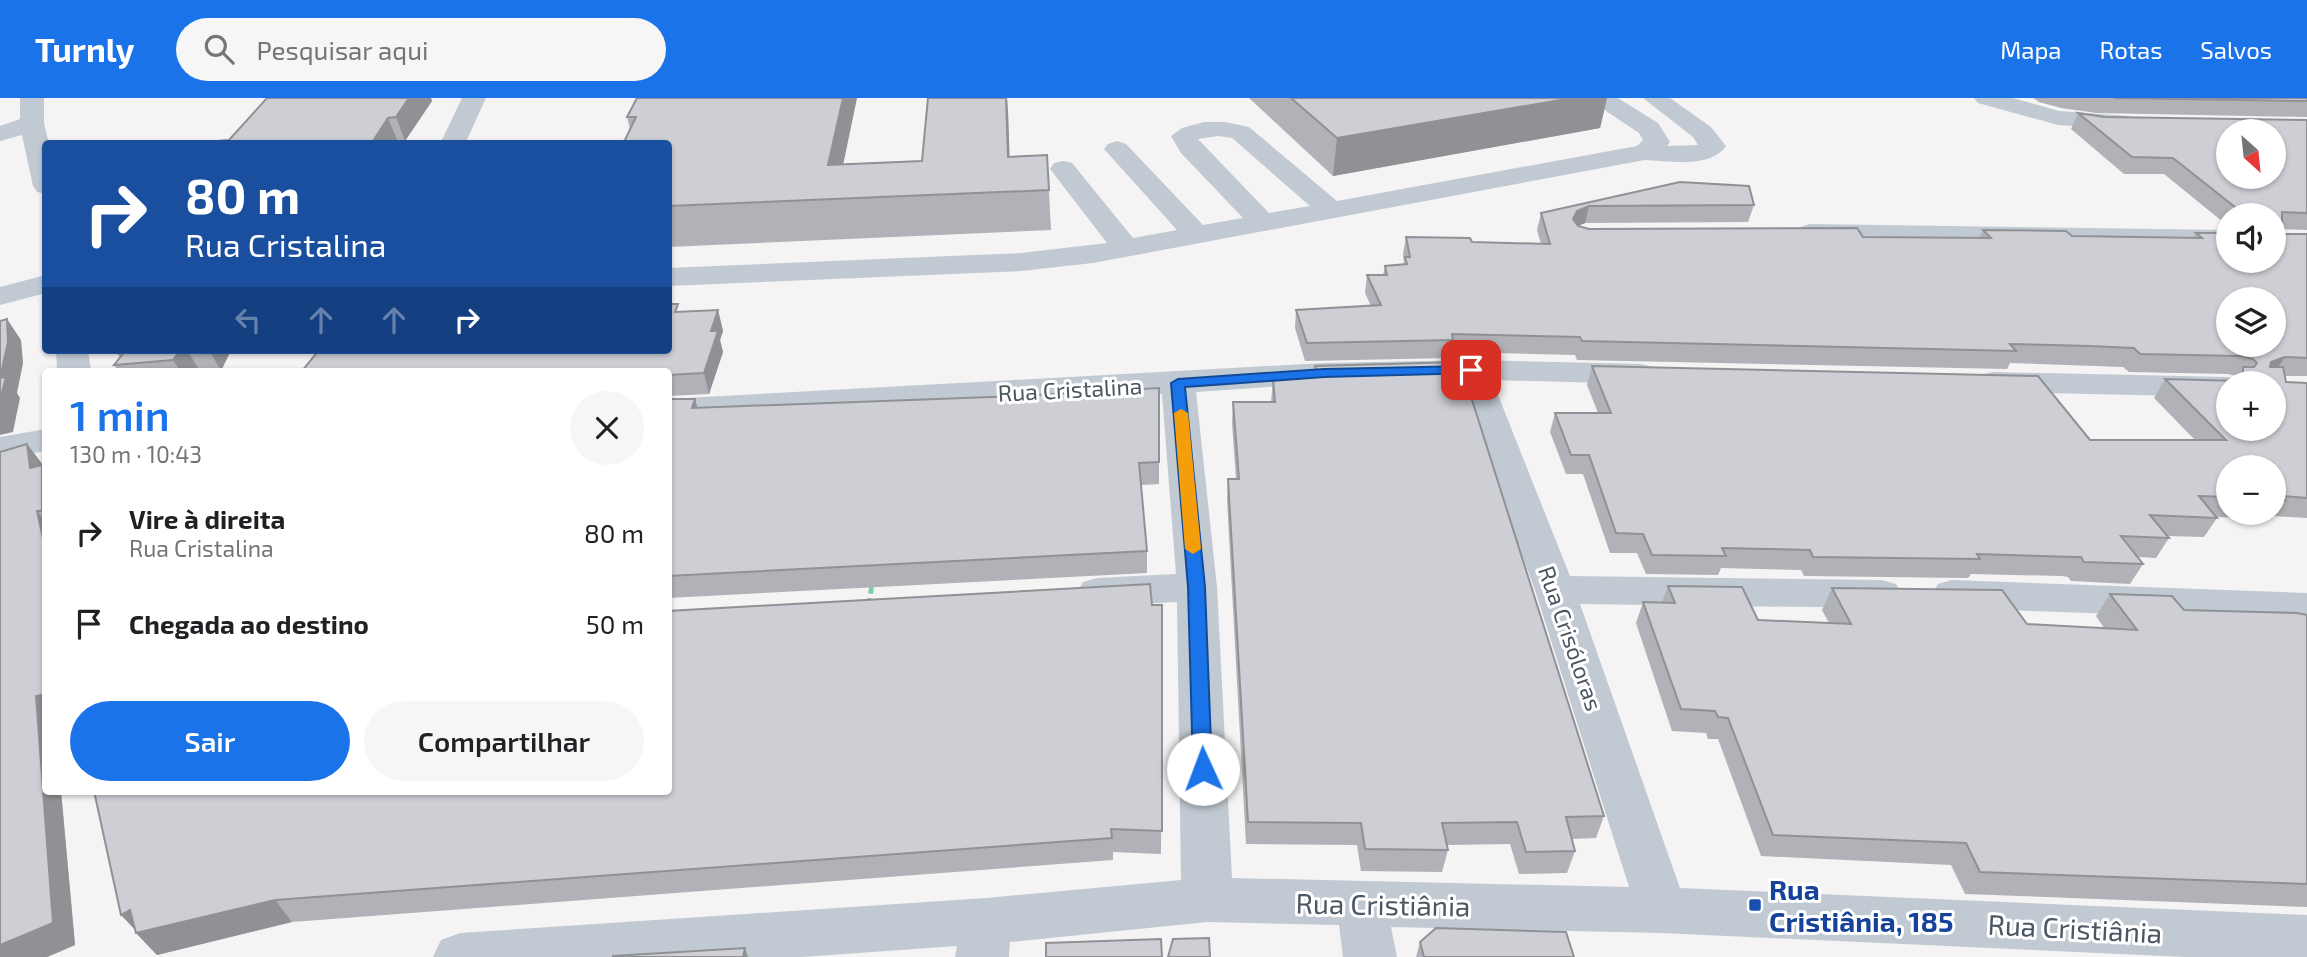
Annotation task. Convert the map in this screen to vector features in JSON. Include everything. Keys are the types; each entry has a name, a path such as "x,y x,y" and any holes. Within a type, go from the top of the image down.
{"street":[{"path":"454,140 474,98"},
{"path":"1602,98 1649,128 1657,142 1645,152"},
{"path":"672,277 1021,262 1126,248 1645,152 1708,151 1713,145 1702,132 1655,98"},
{"path":"1986,98 2058,118 2097,123 2153,124"},
{"path":"0,134 32,110 42,164"},
{"path":"1262,222 1190,148 1184,136 1196,130 1215,128 1240,132 1332,209"},
{"path":"1117,149 1196,234"},
{"path":"1063,169 1126,248"},
{"path":"1778,233 2216,239"},
{"path":"0,296 42,285"},
{"name":"Rua Cristalina","path":"672,409 1324,373 1471,370 1678,375"},
{"name":"Rua Crisóloras","path":"1471,370 1555,590 1662,910"},
{"path":"1965,381 2216,387"},
{"path":"1178,383 1197,587 1207,900"},
{"path":"0,448 42,441"},
{"path":"1060,594 1197,587"},
{"path":"1555,590 1989,595 2307,607"},
{"name":"Rua Cristiânia","path":"460,957 984,939 1207,900 1662,910 2307,939"},
{"path":"1361,903 1370,957"}],"path":[{"path":"869,605 872,577"}],"building":[{"path":"267,98 409,98 396,117 388,118 374,140 229,140"},
{"path":"637,98 843,98 828,165 922,161 928,98 1006,98 1008,157 1047,155 1049,190 672,206 672,140 625,140 636,117 627,117"},
{"path":"1291,98 1572,98 1337,138"},
{"path":"2114,98 2307,98 2307,101"},
{"path":"2078,113 2105,117 2240,119 2216,119 2216,189 2286,189 2286,120 2307,120 2307,213 2286,212 2286,203 2230,203 2173,158 2132,157"},
{"path":"1680,182 1749,186 1754,205 1589,206 1577,211 1573,219 1578,226 1589,229 1857,228 1863,237 1991,238 1983,230 2066,231 2072,236 2202,238 2196,233 2216,233 2216,273 2286,273 2286,234 2307,234 2307,358 2285,357 2286,287 2216,287 2216,356 2140,354 2134,348 2089,346 2010,344 2016,351 1582,341 1580,337 1452,334 1453,340 1307,343 1296,310 1381,305 1367,275 1387,275 1385,266 1407,264 1405,257 1410,257 1406,237 1470,238 1472,242 1550,244 1541,213"},
{"path":"672,304 678,304 675,312 718,310 711,331 718,331 704,373 672,375 672,368 304,368 316,354 672,354"},
{"path":"7,319 8,342 0,378 0,321"},
{"path":"123,354 177,354 173,360 114,365"},
{"path":"2244,357 2285,357 2271,362 2270,367 2283,367 2284,371 2243,371 2243,367 2254,367 2257,363"},
{"path":"1460,362 1604,816 1566,817 1575,851 1526,852 1517,822 1442,823 1448,850 1365,849 1361,823 1248,822 1228,479 1239,479 1233,402 1275,402 1273,379 1318,377 1315,366"},
{"path":"1592,366 2038,376 2090,440 2286,441 2286,382 2307,383 2307,498 2286,496 2286,455 2216,455 2216,497 2199,496 2216,518 2150,515 2169,538 2121,536 2143,564 2084,562 2081,557 1977,554 1980,559 1813,557 1810,550 1722,548 1726,556 1652,555 1643,534 1616,533 1589,455 1571,455 1555,413 1611,413"},
{"path":"6,377 0,400 0,378"},
{"path":"2165,379 2216,380 2216,430"},
{"path":"1159,388 1159,462 1139,463 1147,551 672,576 672,399 695,399 692,408"},
{"path":"27,444 30,468 42,465 42,511 37,511 42,534 42,695 36,696 53,923 0,945 0,452"},
{"path":"1150,584 1152,605 1162,605 1162,831 1111,829 1112,838 275,900 136,933 130,910 121,915 95,795 672,795 672,611"},
{"path":"1668,586 1742,587 1758,620 1851,624 1832,588 2002,590 2027,624 2137,630 2110,594 2172,596 2184,610 2307,615 2307,884 1980,872 1966,843 1773,835 1728,718 1718,717 1715,711 1681,709 1643,602 1675,603"},
{"path":"1436,928 1566,932 1574,957 1424,957 1420,942"},
{"path":"1209,938 1210,957 1168,957 1173,939"},
{"path":"1161,939 1162,957 1046,957 1046,943"},
{"path":"745,948 743,957 613,957 613,956"}],"slow traffic":[{"path":"1181,413 1193,549"}],"place":[{"name":"Rua Cristiânia, 185","path":"1755,905"}],"route":[{"path":"1203,769 1197,587 1178,383 1324,373 1471,370"}]}
